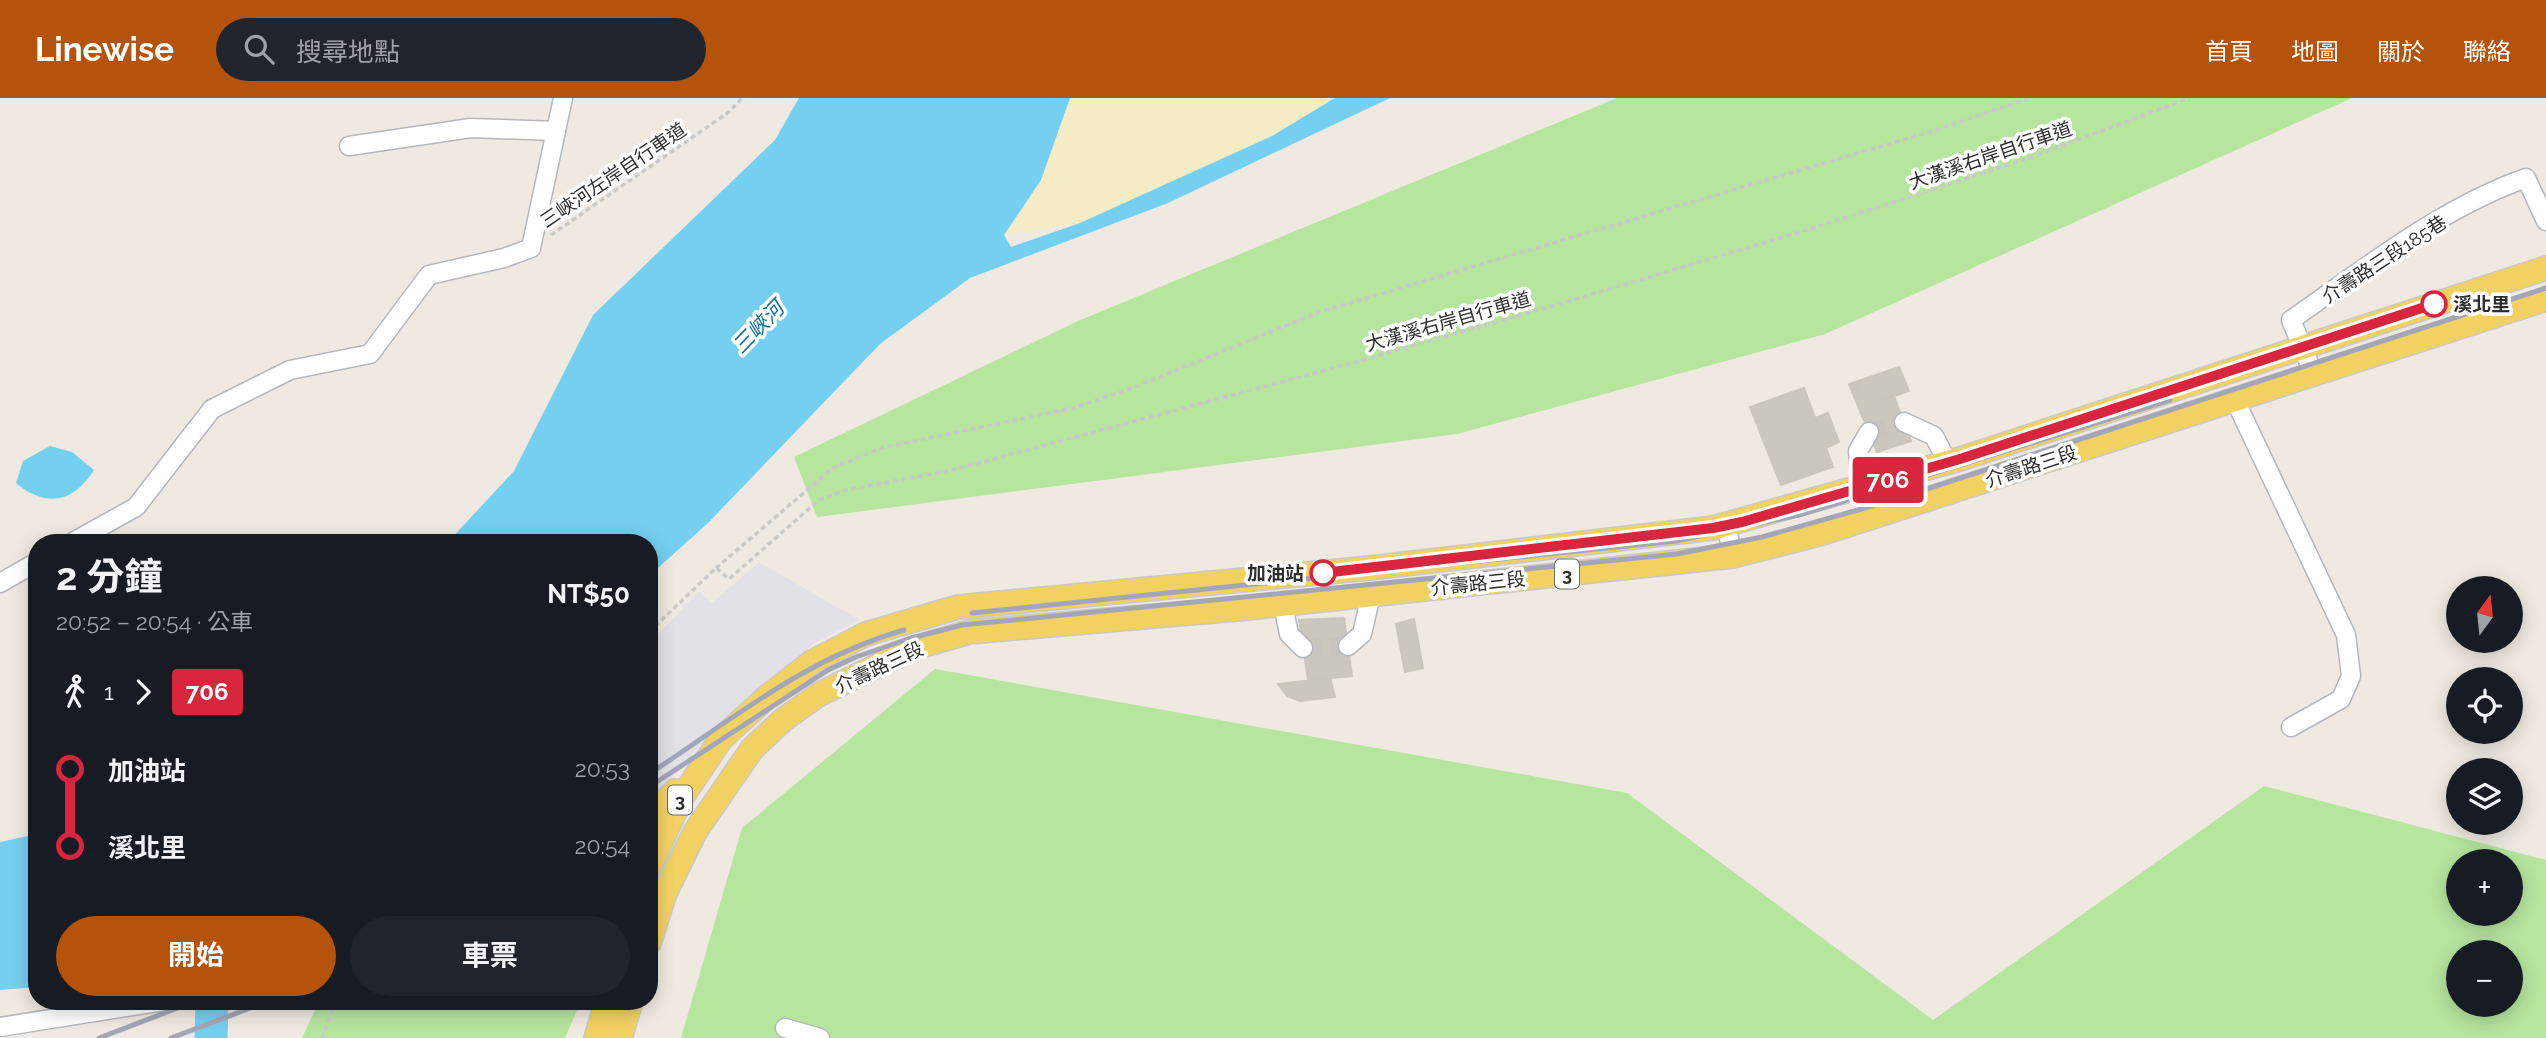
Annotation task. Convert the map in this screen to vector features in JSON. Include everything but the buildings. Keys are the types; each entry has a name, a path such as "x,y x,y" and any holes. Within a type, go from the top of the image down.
{"main road":[{"name":"介壽路三段","path":"658,847 681,797 721,738 768,696 812,662 866,634 958,607 1370,568 1726,525 1948,463 2546,268"},
{"name":"介壽路三段","path":"658,888 752,749 783,720 818,695 911,649 969,632 1283,604 1733,555 1823,533 2546,299"},
{"path":"658,808 721,738"},
{"path":"596,1038 604,1010"},
{"path":"620,1038 628,1010"}],"street":[{"path":"87,534 136,507 212,409 290,370 370,355 429,275 504,258 531,248 563,98"},
{"path":"349,146 471,128 556,131"},
{"name":"介壽路三段185巷","path":"2314,375 2291,320 2408,238 2507,184 2526,178 2546,221"},
{"path":"2235,400 2346,635 2351,676 2342,699 2291,727"},
{"path":"1904,422 1934,436 1948,463"},
{"path":"1861,488 1858,451 1869,432"},
{"path":"1726,525 1733,555"},
{"path":"0,583 28,567"},
{"path":"1348,646 1362,634 1371,595"},
{"path":"1283,604 1289,634 1303,648"},
{"path":"0,1027 104,1010"},
{"path":"785,1028 820,1038"}],"path":[{"name":"三峽河左岸自行車道","path":"531,248 594,208 729,112 742,98"},
{"path":"658,623 716,568 833,468 881,448 1073,408 1135,387 1319,312 1936,130 2030,98"},
{"name":"大漢溪右岸自行車道","path":"716,568 729,579 819,500 846,489 952,470 1341,366 1556,305 1810,229 2009,164 2190,98"},
{"path":"322,1038 333,1010"}],"shaded area":[{"path":"759,562 859,620 815,643 736,707 658,792 658,634 699,591 712,603"}],"green space":[{"path":"1617,98 2352,98 1825,334 1457,434 817,517 794,457 1078,321"},
{"path":"935,669 1627,793 1933,1020 2264,786 2504,849 2446,849 2446,926 2523,926 2523,854 2546,860 2546,1038 681,1038 742,828"},
{"path":"315,1010 577,1010 565,1038 302,1038"}],"sand":[{"path":"1070,98 1335,98 1272,136 1080,223 1004,235 1041,180"}],"water":[{"name":"三峽河","path":"799,98 1070,98 1041,180 1004,235 1011,247 1080,223 1272,136 1335,98 1390,98 1168,203 970,278 880,344 708,523 658,568 658,534 455,534 514,471 593,315 775,140"},
{"path":"50,446 72,452 94,470 86,481 68,495 48,499 27,491 16,483 23,461"},
{"path":"28,836 28,988 0,990 0,842"}],"waterway":[{"path":"211,1038 212,1010"}],"tunnel":[{"path":"1869,432 1904,422"},
{"path":"1303,648 1348,646"}],"railway":[{"path":"658,781 828,670 908,639 962,625 1677,554 1762,537 1890,501 2546,288"},
{"path":"972,613 1676,541 1799,515 2170,400"},
{"path":"658,768 802,673 868,642 904,630"},
{"path":"99,1038 172,1010"},
{"path":"171,1038 245,1010"}],"bus line":[{"name":"706","path":"1323,573 1713,528 1742,522 1960,459 2434,304"}],"place":[{"name":"溪北里","path":"2434,304"},
{"name":"加油站","path":"1323,573"}]}
